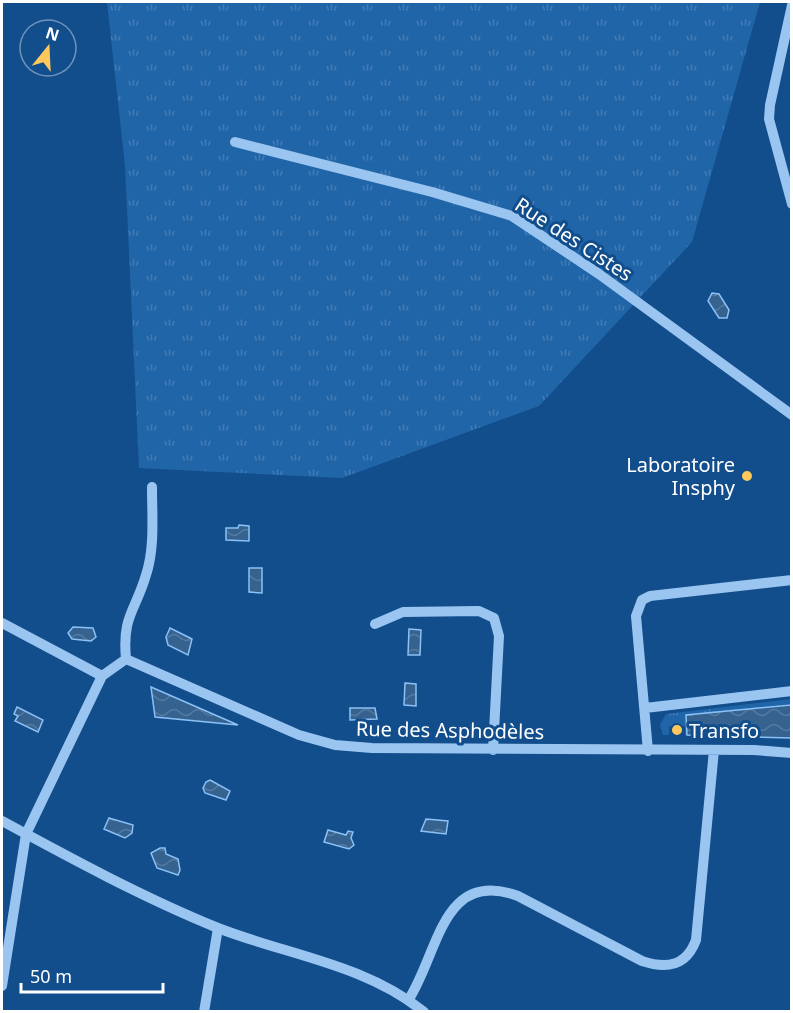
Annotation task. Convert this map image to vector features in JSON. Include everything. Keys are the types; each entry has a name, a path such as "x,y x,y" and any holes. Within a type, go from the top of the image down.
{"street":[{"path":"792,5 769,119 792,204"},
{"name":"Rue des Cistes","path":"235,142 432,192 512,216 599,274 792,415"},
{"path":"2,987 26,834 102,676 126,660 124,636 130,612 146,576 151,548 152,487"},
{"path":"648,751 636,616 642,600 650,596 792,580"},
{"path":"375,624 403,612 479,611 494,618 499,636 493,750"},
{"path":"2,623 102,676"},
{"name":"Rue des Asphodèles","path":"126,660 299,735 335,745 372,748 714,750 792,753"},
{"path":"645,708 792,691"},
{"path":"409,999 456,905 470,893 487,889 518,896 642,961 663,966 679,963 690,952 696,940 714,750"},
{"path":"2,821 218,928 368,976 409,999 424,1011"},
{"path":"204,1011 218,928"}],"green space":[{"path":"107,2 760,2 692,242 539,406 342,478 139,468 125,166"},
{"path":"791,699 791,738 685,735 685,726 669,726 669,735 663,735 660,725 666,714"}],"water":[{"path":"712,293 719,294 729,310 727,318 719,318 708,301"},
{"path":"239,525 249,526 249,541 226,540 226,528 238,528"},
{"path":"249,568 262,568 262,593 249,592"},
{"path":"73,627 93,628 96,637 91,641 72,639 68,633"},
{"path":"170,628 192,639 188,655 168,645 166,637"},
{"path":"409,629 421,630 420,655 408,655"},
{"path":"405,683 416,684 416,706 404,705"},
{"path":"151,687 238,725 155,717"},
{"path":"791,705 791,738 687,735 686,715"},
{"path":"17,707 43,720 38,732 15,721 18,716 14,714"},
{"path":"350,708 375,708 377,719 350,720"},
{"path":"210,780 230,791 226,800 205,793 203,788"},
{"path":"109,818 133,825 132,833 125,838 104,829"},
{"path":"426,819 448,821 446,834 421,831"},
{"path":"328,830 346,835 348,831 353,832 351,838 354,845 349,849 324,842"},
{"path":"165,848 166,854 178,859 180,870 178,875 157,868 151,853"}],"place":[{"name":"Laboratoire Insphy","path":"747,476"},
{"name":"Transfo","path":"677,730"}]}
